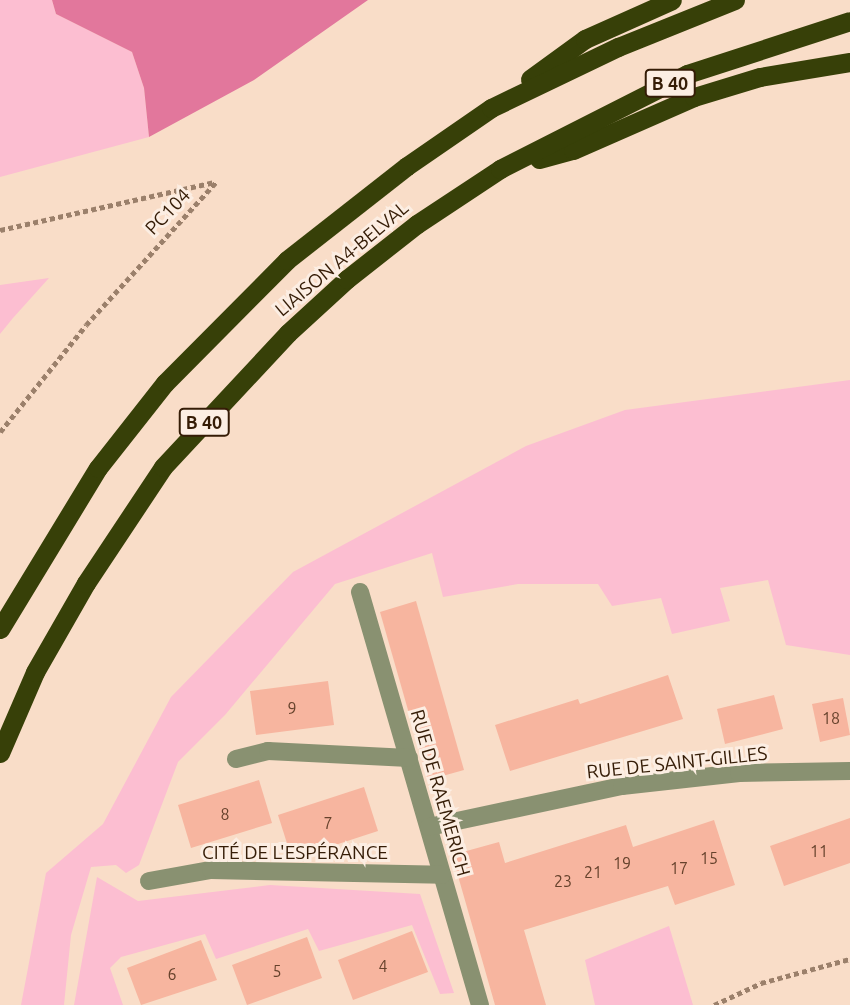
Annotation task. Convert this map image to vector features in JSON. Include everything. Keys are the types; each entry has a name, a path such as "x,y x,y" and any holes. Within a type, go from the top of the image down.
{"highway":[{"name":"B 40","path":"491,108 585,39 672,0"},
{"name":"LIAISON A4-BELVAL","path":"0,629 98,468 228,316 287,260 407,166 491,108 618,47 735,0"},
{"name":"LIAISON A4-BELVAL","path":"0,753 35,672 86,583 163,467 288,333 347,279 417,224 500,169 687,74 850,22"},
{"name":"B 40","path":"500,169 572,150 694,97 760,77 850,62"}],"street":[{"name":"RUE DE RAEMERICH","path":"360,592 480,1005"},
{"path":"236,759 268,751 409,758"},
{"name":"RUE DE SAINT-GILLES","path":"429,827 622,786 739,773 850,771"},
{"name":"CITÉ DE L'ESPÉRANCE","path":"149,881 211,870 442,875"}],"path":[{"name":"PC104","path":"0,230 216,182 86,325 0,432"},
{"path":"714,1005 761,983 850,959"}],"shaded area":[{"path":"0,0 52,0 56,14 132,52 144,88 149,137 0,177"},
{"path":"52,0 368,0 254,80 149,137 144,88 132,52 56,14"},
{"path":"49,278 13,318 0,334 0,285"},
{"path":"850,380 850,655 786,645 768,580 720,588 730,621 672,634 661,598 612,606 598,584 518,584 443,597 432,553 335,584 225,715 178,762 139,865 126,873 116,865 91,867 71,935 64,1005 21,1005 46,873 103,824 171,697 293,572 526,446 625,410"},
{"path":"97,877 138,901 270,885 420,894 454,993 440,994 412,925 319,951 308,929 216,959 205,934 121,957 110,968 123,1005 74,1005"},
{"path":"669,926 693,1005 595,1005 585,960"}],"building":[{"path":"416,601 464,770 428,780 380,612"},
{"path":"668,675 683,719 510,771 495,725 578,699 580,704"},
{"path":"328,681 334,725 256,735 250,691"},
{"path":"774,695 783,729 725,744 717,709"},
{"path":"843,698 850,735 820,742 812,704"},
{"path":"259,780 272,823 191,848 178,805"},
{"path":"364,787 378,831 292,859 278,815"},
{"path":"850,818 850,863 784,886 770,846"},
{"path":"714,820 735,885 675,905 668,886 524,930 546,1005 495,1005 452,855 499,842 505,863 626,825 633,847"},
{"path":"412,931 428,972 353,1000 338,960"},
{"path":"307,937 322,978 247,1005 232,965"},
{"path":"201,940 217,980 141,1005 127,968"}]}
